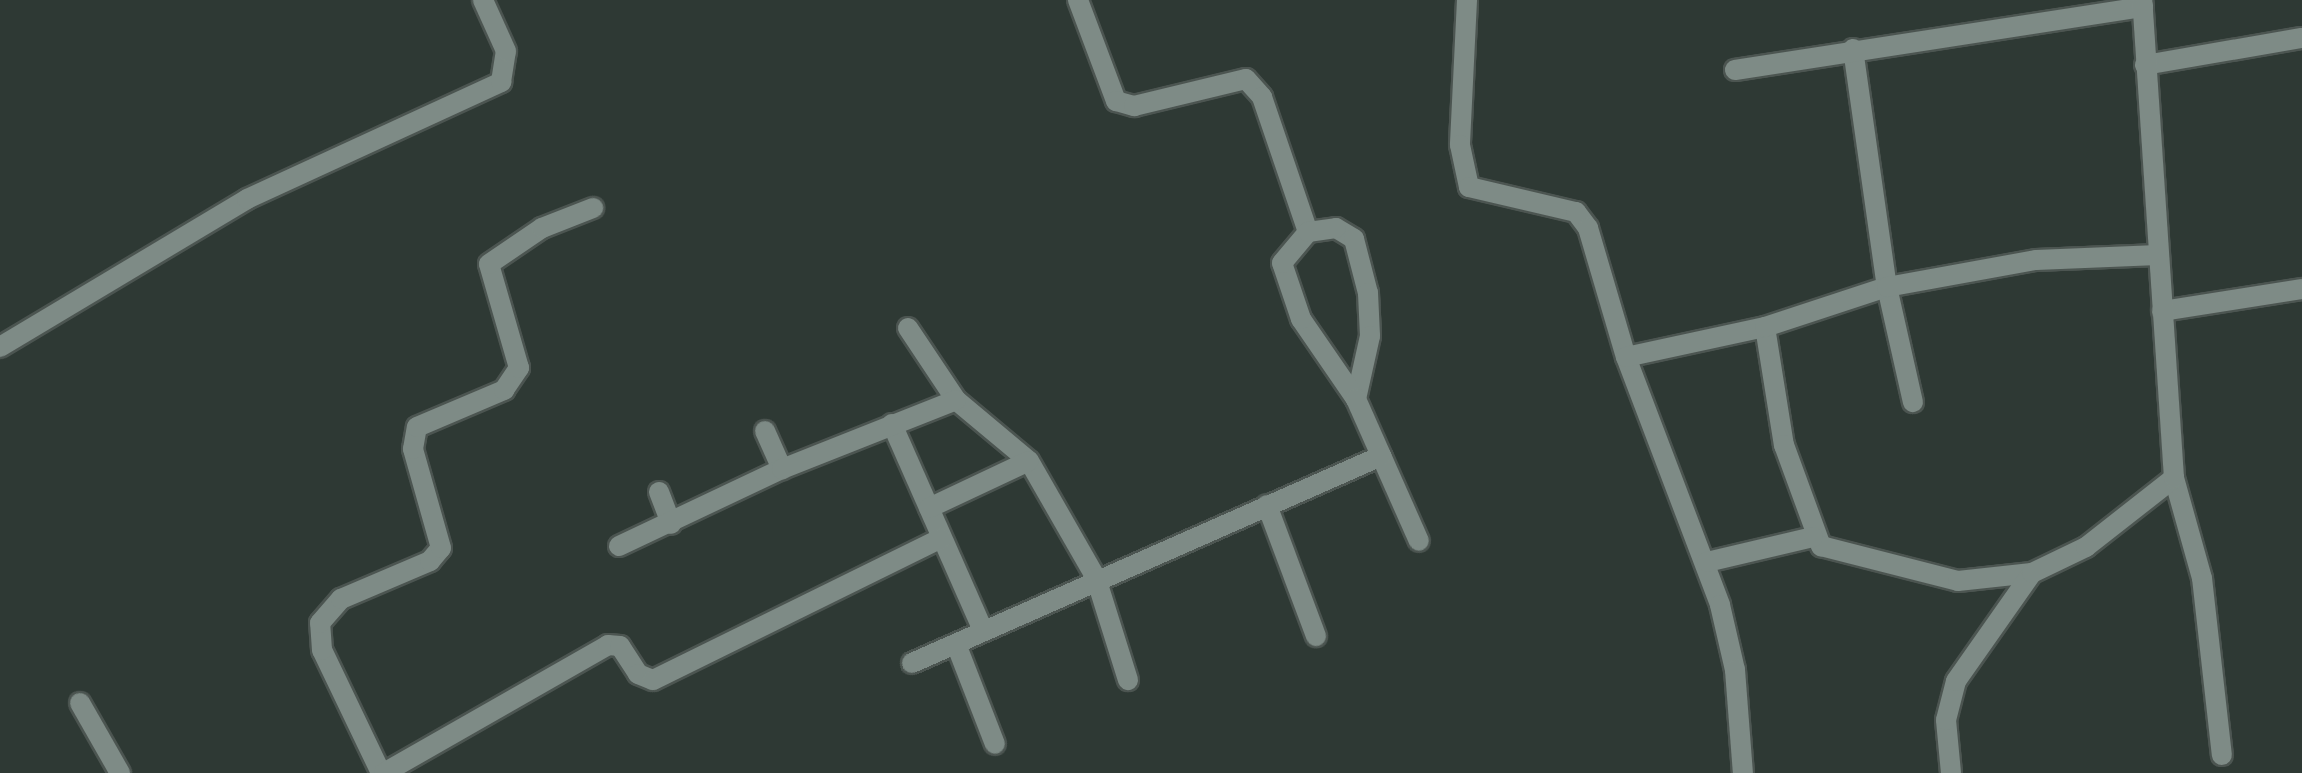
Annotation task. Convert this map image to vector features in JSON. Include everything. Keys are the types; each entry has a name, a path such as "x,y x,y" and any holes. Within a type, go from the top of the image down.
{"street":[{"path":"0,347 247,199 501,82 506,51 483,0"},
{"path":"1078,0 1116,101 1134,106 1246,79 1262,97 1308,232"},
{"path":"1467,0 1460,145 1469,187 1576,212 1588,228 1626,357 1707,562 1735,670 1743,773"},
{"path":"1735,70 2143,3 2174,478 2202,578 2222,755"},
{"path":"2145,65 2302,38"},
{"path":"1853,49 1887,287 1913,402"},
{"path":"593,208 529,235 489,264 519,368 504,390 417,427 413,449 441,548 430,561 341,599 320,623 322,650 382,773 608,645 620,646 638,674 653,680 941,538"},
{"path":"1356,399 1370,336 1354,239 1336,228 1308,232 1286,250 1285,278 1301,319 1356,399 1419,541"},
{"path":"1626,357 1765,327 1887,287 2036,260 2158,255"},
{"path":"2162,311 2302,289"},
{"path":"1765,327 1784,445 1813,537 1832,554 1919,576 1980,583 2032,573 2086,547 2174,478"},
{"path":"908,328 956,400 1029,461 1096,578 1128,680"},
{"path":"619,546 782,469 956,400"},
{"path":"892,424 983,630"},
{"path":"765,431 782,469"},
{"path":"912,663 1096,578 1381,456"},
{"path":"929,508 1029,461"},
{"path":"659,492 671,524"},
{"path":"1267,505 1316,636"},
{"path":"1707,562 1813,537"},
{"path":"1951,773 1946,720 1956,681 2032,573"},
{"path":"956,644 995,744"},
{"path":"80,703 120,773"}]}
